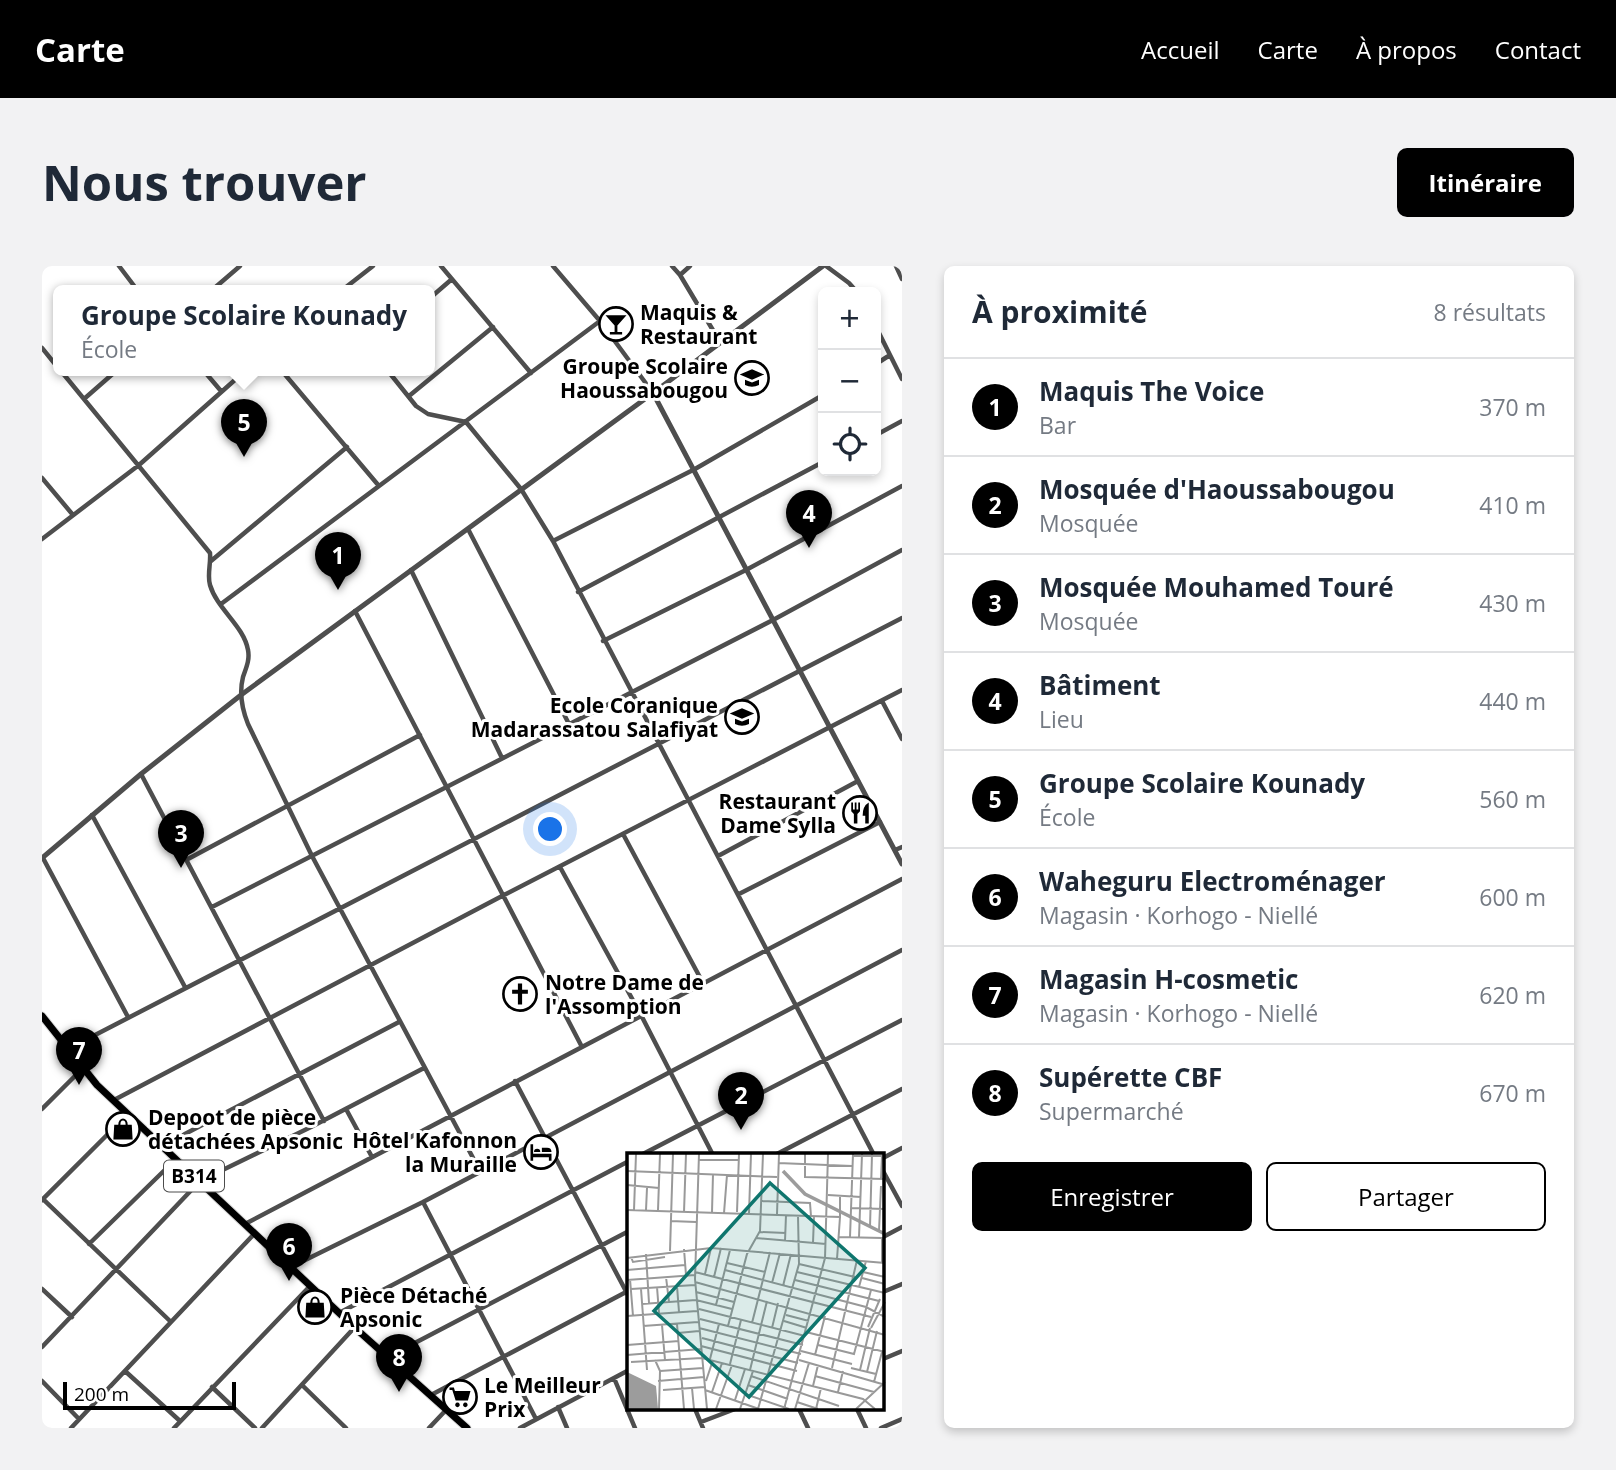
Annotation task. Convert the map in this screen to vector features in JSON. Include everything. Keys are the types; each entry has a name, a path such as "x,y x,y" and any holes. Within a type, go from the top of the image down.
{"main road":[{"name":"B314","path":"42,1017 83,1067 128,1114 354,1327 467,1428"}],"street":[{"path":"119,266 133,285"},
{"path":"218,285 240,266"},
{"path":"349,285 373,266"},
{"path":"440,266 531,373"},
{"path":"553,266 600,321 653,393 902,864"},
{"path":"672,266 720,342"},
{"path":"680,275 690,266"},
{"path":"128,1017 42,858 241,695 824,266 853,287"},
{"path":"896,266 902,279"},
{"path":"435,293 452,279"},
{"path":"221,604 600,321"},
{"path":"435,374 493,327"},
{"path":"881,337 902,379"},
{"path":"881,361 890,355"},
{"path":"65,376 210,553 208,578 211,588 248,649 248,661 242,680 242,710 312,856 480,1171"},
{"path":"83,399 110,376"},
{"path":"208,376 221,391"},
{"path":"42,539 139,465 239,376"},
{"path":"286,376 379,486"},
{"path":"392,376 408,396 428,414 466,422 521,489 553,541 657,745 739,894 873,1153"},
{"path":"408,396 433,376"},
{"path":"553,541 695,469 818,399"},
{"path":"881,432 902,421"},
{"path":"211,561 347,447"},
{"path":"578,592 818,465"},
{"path":"42,478 73,515"},
{"path":"603,641 746,570 902,486"},
{"path":"467,528 569,724"},
{"path":"212,907 773,620 902,550"},
{"path":"411,570 502,758"},
{"path":"355,611 582,1046"},
{"path":"68,1049 902,618"},
{"path":"114,1100 902,690"},
{"path":"882,701 902,739"},
{"path":"188,859 419,735"},
{"path":"142,774 324,1121"},
{"path":"718,856 858,781"},
{"path":"92,815 185,987"},
{"path":"739,894 880,822"},
{"path":"623,834 703,983"},
{"path":"895,850 902,847"},
{"path":"560,867 712,1153"},
{"path":"245,1224 902,878"},
{"path":"290,1267 422,1202 902,950"},
{"path":"645,1153 902,1020"},
{"path":"162,1146 399,1022"},
{"path":"42,1109 83,1067"},
{"path":"42,1347 200,1181 324,1121 424,1068"},
{"path":"515,1081 627,1291"},
{"path":"779,1153 902,1089"},
{"path":"346,1109 372,1157"},
{"path":"128,1114 42,1199 171,1322"},
{"path":"884,1157 902,1148"},
{"path":"89,1244 176,1159"},
{"path":"339,1313 627,1162"},
{"path":"884,1173 902,1206"},
{"path":"422,1202 536,1419"},
{"path":"884,1236 902,1227"},
{"path":"388,1357 627,1232"},
{"path":"71,1428 255,1233"},
{"path":"884,1292 902,1284"},
{"path":"174,1428 310,1286"},
{"path":"42,1289 72,1317"},
{"path":"431,1395 627,1294"},
{"path":"262,1428 354,1327"},
{"path":"884,1359 902,1351"},
{"path":"125,1371 180,1421"},
{"path":"520,1428 627,1371"},
{"path":"614,1378 627,1409"},
{"path":"42,1381 79,1419"},
{"path":"302,1385 346,1428"},
{"path":"212,1387 255,1428"},
{"path":"558,1407 567,1428"},
{"path":"429,1428 447,1409"},
{"path":"627,1410 635,1428"},
{"path":"695,1410 703,1428"},
{"path":"701,1422 732,1410"},
{"path":"799,1410 807,1428"},
{"path":"858,1410 866,1428"},
{"path":"881,1428 902,1419"}],"place":[{"name":"Maquis & Restaurant","path":"616,324"},
{"name":"Groupe Scolaire Haoussabougou","path":"752,378"},
{"name":"Groupe Scolaire Kounady","path":"244,457"},
{"name":"Bâtiment","path":"809,548"},
{"name":"Maquis The Voice","path":"338,590"},
{"name":"Ecole Coranique Madarassatou Salafiyat","path":"742,717"},
{"name":"Restaurant Dame Sylla","path":"860,813"},
{"name":"Mosquée Mouhamed Touré","path":"181,868"},
{"name":"Notre Dame de l'Assomption","path":"520,994"},
{"name":"Magasin H-cosmetic","path":"79,1085"},
{"name":"Depoot de pièce détachées Apsonic","path":"123,1129"},
{"name":"Mosquée d'Haoussabougou","path":"741,1130"},
{"name":"Hôtel Kafonnon la Muraille","path":"541,1152"},
{"name":"Waheguru Electroménager","path":"289,1281"},
{"name":"Pièce Détaché Apsonic","path":"315,1307"},
{"name":"Supérette CBF","path":"399,1392"},
{"name":"Le Meilleur Prix","path":"460,1397"}]}
